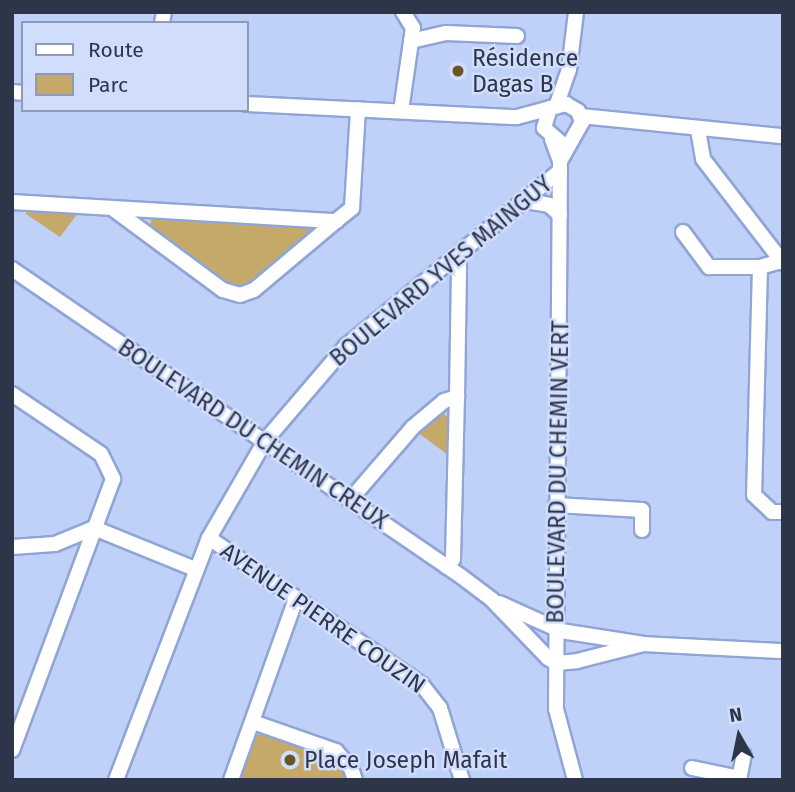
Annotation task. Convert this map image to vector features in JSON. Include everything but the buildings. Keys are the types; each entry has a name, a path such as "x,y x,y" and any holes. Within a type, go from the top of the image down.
{"street":[{"path":"401,111 413,27 403,12"},
{"path":"560,166 578,123 569,70 576,12"},
{"path":"411,41 446,33 517,36"},
{"path":"549,136 544,117 553,106 569,70"},
{"path":"248,104 517,117 553,106"},
{"path":"553,106 578,123 618,123 783,136"},
{"path":"111,207 223,290 240,295 254,290 352,208 358,109"},
{"path":"517,117 563,142 578,123"},
{"path":"683,232 709,267 760,267 782,262 703,159 698,130"},
{"name":"BOULEVARD DU CHEMIN VERT","path":"549,136 560,166 556,709 575,780"},
{"name":"BOULEVARD YVES MAINGUY","path":"116,780 195,569 209,538 265,441 346,346 525,201 560,166"},
{"path":"525,201 549,205 560,215"},
{"path":"12,202 336,221"},
{"path":"447,567 453,559 459,265 455,257"},
{"path":"760,267 754,495 772,512 783,512"},
{"name":"BOULEVARD DU CHEMIN CREUX","path":"12,269 492,600 555,636"},
{"path":"12,394 101,454 110,466 111,492 94,528 12,750"},
{"path":"350,500 413,427 444,401 457,397"},
{"path":"556,505 642,510 642,530"},
{"path":"12,547 55,544 94,528 195,569"},
{"name":"AVENUE PIERRE COUZIN","path":"209,538 433,695 463,780"},
{"path":"231,780 296,598"},
{"name":"BOULEVARD DU CHEMIN CREUX","path":"492,600 556,663"},
{"path":"528,638 555,636 644,644 783,651"},
{"path":"556,663 644,644"},
{"path":"253,722 336,751 351,768 355,780"},
{"path":"692,768 740,779 744,755"}],"green space":[{"path":"27,206 78,213 60,237 26,214"},
{"path":"152,217 307,226 312,232 250,285 230,285 149,229"},
{"path":"444,414 452,420 448,455 417,432 435,415"},
{"name":"Place Joseph Mafait","path":"265,732 323,753 339,763 348,780 238,780 253,737"}],"place":[{"name":"Résidence Dagas B","path":"458,71"},
{"name":"Place Joseph Mafait","path":"290,760"}]}
